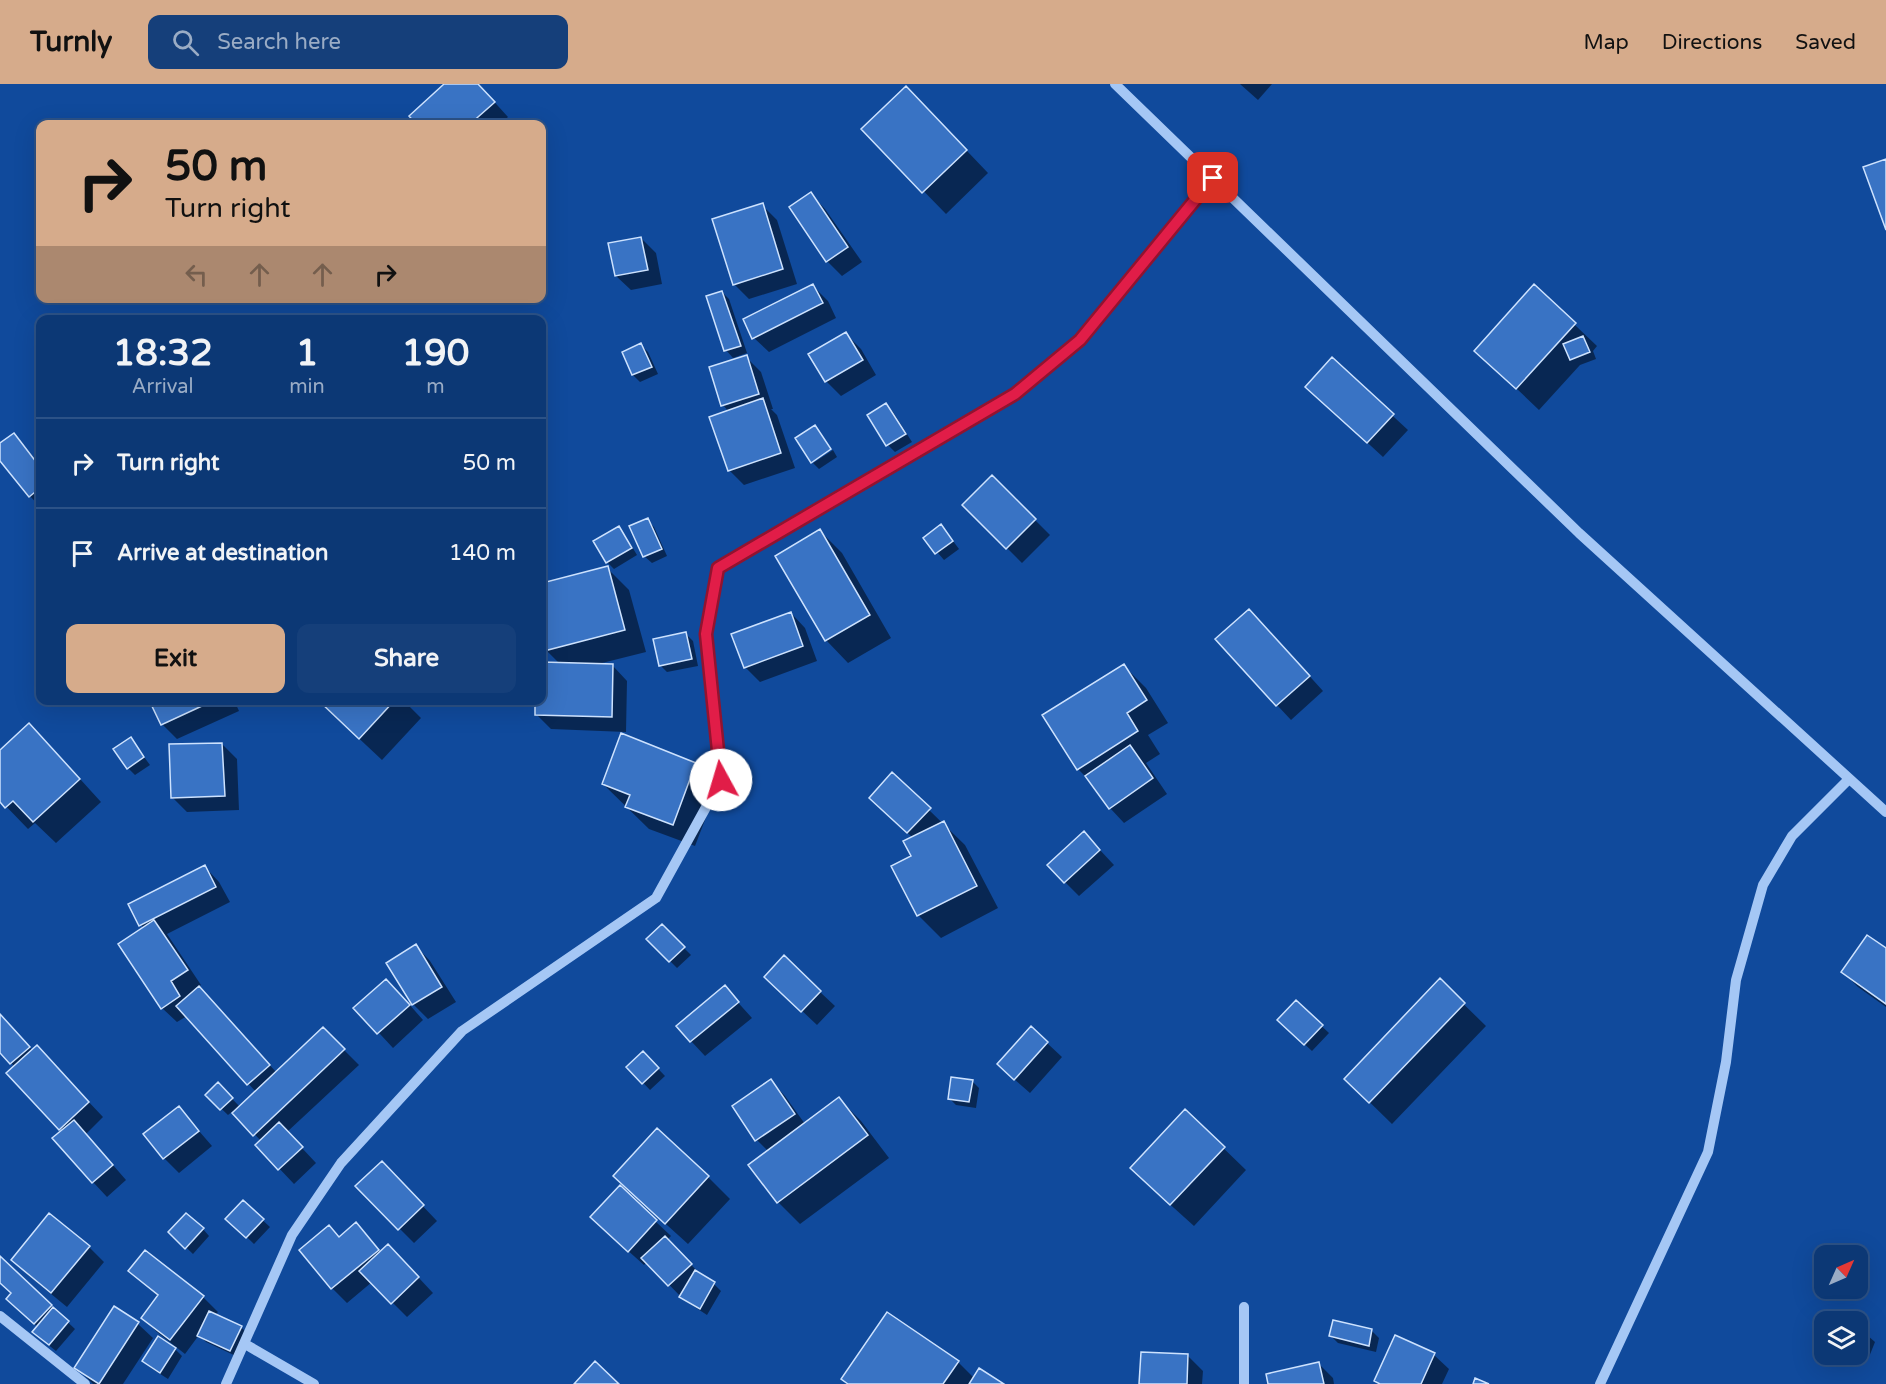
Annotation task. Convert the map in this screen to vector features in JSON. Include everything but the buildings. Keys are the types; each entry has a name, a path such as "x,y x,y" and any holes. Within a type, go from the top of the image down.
{"street":[{"path":"1115,84 1580,533 1886,812"},
{"path":"226,1384 292,1235 341,1163 462,1031 656,898 721,780 706,634 718,568 1015,394 1080,340 1213,178"},
{"path":"1600,1384 1708,1152 1726,1062 1736,980 1763,885 1792,836 1849,779"},
{"path":"1244,1307 1244,1384"},
{"path":"0,1316 85,1384"},
{"path":"245,1344 315,1384"}],"route":[{"path":"721,780 706,634 718,568 1015,394 1080,340 1213,178"}]}
